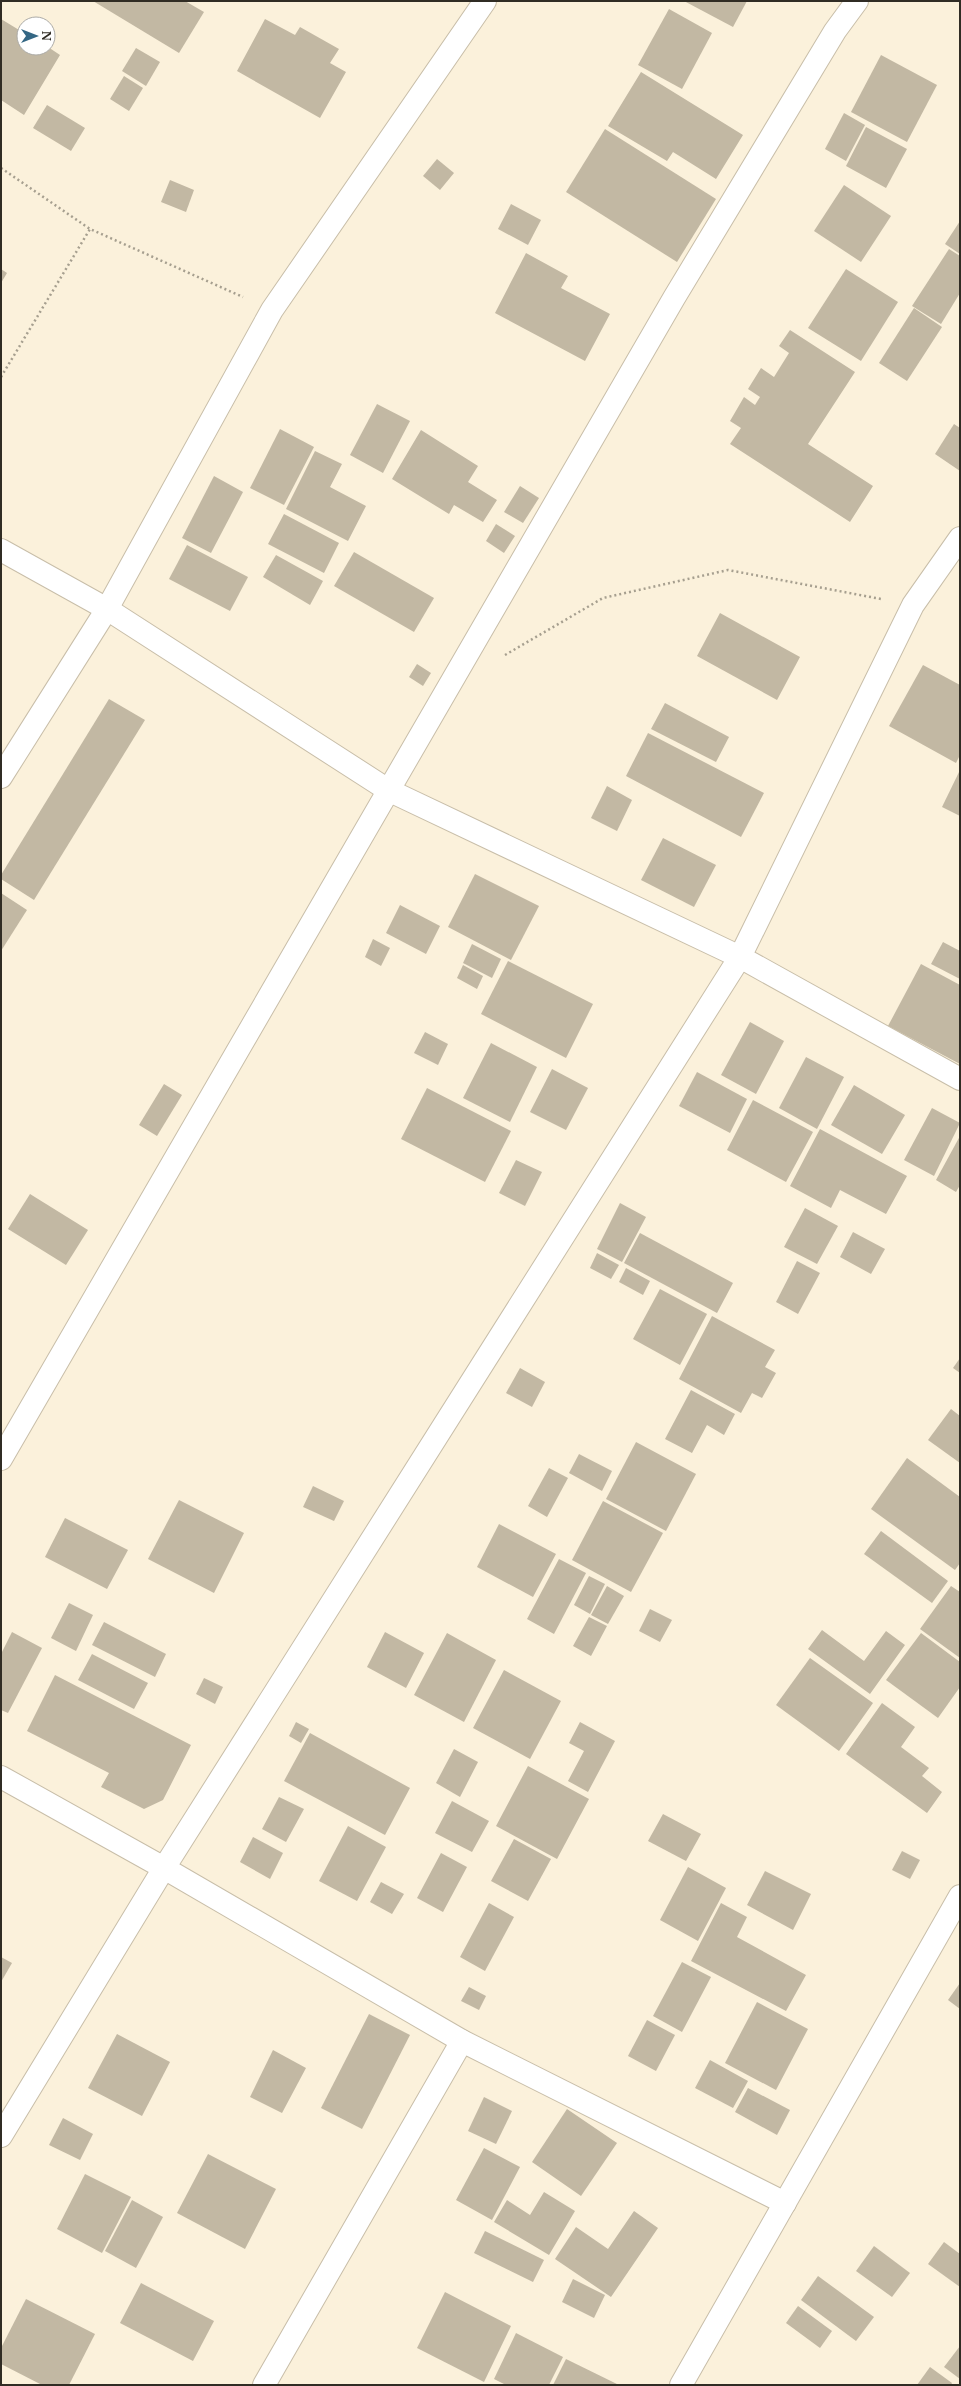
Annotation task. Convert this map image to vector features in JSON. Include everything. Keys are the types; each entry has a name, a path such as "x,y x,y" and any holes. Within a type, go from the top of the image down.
{"street":[{"path":"1,1459 674,298 835,31 856,1"},
{"path":"1,777 107,609 272,310 477,4"},
{"path":"1,2136 164,1868 740,958 913,605 960,538"},
{"path":"1,550 107,609 388,790 740,958 960,1079"},
{"path":"1,1777 164,1868 462,2041 785,2203"},
{"path":"681,2385 960,1896"},
{"path":"264,2385 462,2041"}],"path":[{"path":"1,168 90,229 272,310"},
{"path":"1,378 90,229"},
{"path":"498,658 603,598 728,570 913,605"}],"building":[{"path":"93,1 185,1 204,12 179,53"},
{"path":"684,1 747,1 733,27"},
{"path":"669,9 712,33 682,89 638,65"},
{"path":"1,19 16,28 16,56 56,56 56,52 60,55 24,115 1,100"},
{"path":"265,19 295,35 300,27 339,49 330,63 346,72 320,118 237,71"},
{"path":"136,48 160,62 146,86 122,71"},
{"path":"881,55 937,85 907,142 851,112"},
{"path":"641,72 743,135 716,179 673,152 667,161 608,126"},
{"path":"124,76 143,88 129,111 110,99"},
{"path":"47,105 85,128 71,151 33,128"},
{"path":"844,113 865,125 846,161 825,149"},
{"path":"866,127 907,149 886,188 846,166"},
{"path":"605,129 716,199 677,262 566,192"},
{"path":"437,159 454,173 440,190 423,176"},
{"path":"170,180 194,190 186,212 161,202"},
{"path":"844,185 891,216 861,262 814,231"},
{"path":"511,204 541,220 528,245 498,229"},
{"path":"960,221 960,254 945,244"},
{"path":"949,249 960,256 960,293 941,324 912,306"},
{"path":"526,253 568,276 561,288 610,314 585,361 495,313"},
{"path":"1,269 7,273 1,283"},
{"path":"846,269 898,302 861,361 808,328"},
{"path":"914,308 942,327 907,381 879,363"},
{"path":"790,330 855,372 808,444 873,486 850,522 730,444 741,428 730,421 744,397 755,405 760,397 748,389 761,368 774,377 789,353 779,346"},
{"path":"377,404 410,421 383,473 350,455"},
{"path":"954,424 960,428 960,471 935,454"},
{"path":"280,429 314,447 284,505 250,488"},
{"path":"421,430 478,466 468,482 497,500 483,522 454,505 449,514 392,479"},
{"path":"315,451 342,464 330,487 366,506 348,541 286,509"},
{"path":"214,476 243,492 211,553 182,538"},
{"path":"520,486 539,498 523,523 504,512"},
{"path":"284,514 339,543 324,573 268,544"},
{"path":"496,524 515,536 504,553 486,541"},
{"path":"187,545 248,577 230,611 169,579"},
{"path":"354,552 434,598 414,632 334,586"},
{"path":"276,555 323,581 310,605 263,577"},
{"path":"720,613 800,657 777,700 697,656"},
{"path":"417,664 431,673 423,686 409,677"},
{"path":"923,665 960,685 960,755 956,763 889,726"},
{"path":"109,699 145,720 34,900 1,879 1,875"},
{"path":"665,703 729,737 716,762 651,729"},
{"path":"648,733 764,793 741,837 626,776"},
{"path":"960,770 960,816 942,807"},
{"path":"607,786 632,800 617,831 591,818"},
{"path":"663,838 716,865 694,907 641,880"},
{"path":"475,874 539,906 511,960 448,927"},
{"path":"1,893 27,910 1,951"},
{"path":"400,905 440,926 426,954 386,933"},
{"path":"373,939 390,948 381,966 365,957"},
{"path":"943,942 960,951 960,979 931,964"},
{"path":"472,944 501,959 492,978 463,963"},
{"path":"508,961 593,1004 566,1058 481,1014"},
{"path":"921,964 960,985 960,1064 888,1026"},
{"path":"463,965 483,976 477,989 457,978"},
{"path":"750,1022 784,1041 756,1094 721,1075"},
{"path":"425,1032 448,1044 438,1065 414,1053"},
{"path":"491,1043 537,1067 510,1122 463,1098"},
{"path":"806,1057 844,1077 817,1129 779,1108"},
{"path":"552,1069 588,1088 566,1130 530,1112"},
{"path":"697,1072 747,1099 730,1133 679,1106"},
{"path":"164,1084 182,1095 157,1136 139,1125"},
{"path":"854,1085 905,1115 882,1154 831,1125"},
{"path":"427,1088 511,1131 485,1182 401,1139"},
{"path":"753,1100 813,1132 786,1182 727,1150"},
{"path":"932,1108 960,1123 934,1176 904,1160"},
{"path":"820,1129 907,1176 886,1214 840,1190 831,1208 790,1186"},
{"path":"960,1136 960,1185 956,1192 936,1180"},
{"path":"516,1160 542,1172 525,1206 499,1193"},
{"path":"30,1194 88,1230 66,1265 8,1229"},
{"path":"620,1203 646,1217 622,1262 597,1249"},
{"path":"805,1208 838,1226 817,1264 784,1247"},
{"path":"853,1232 885,1249 871,1274 840,1257"},
{"path":"640,1233 733,1283 717,1313 624,1263"},
{"path":"597,1253 619,1265 611,1279 590,1268"},
{"path":"797,1261 820,1273 798,1314 776,1302"},
{"path":"626,1268 650,1281 643,1295 619,1282"},
{"path":"660,1289 707,1314 680,1365 633,1339"},
{"path":"712,1316 775,1350 765,1367 776,1373 762,1398 752,1393 741,1413 679,1379"},
{"path":"960,1358 960,1373 953,1368"},
{"path":"520,1368 545,1382 532,1407 506,1393"},
{"path":"691,1390 735,1414 724,1435 707,1425 692,1453 665,1439"},
{"path":"951,1409 960,1416 960,1463 928,1440"},
{"path":"636,1442 696,1474 666,1531 606,1499"},
{"path":"579,1454 612,1471 602,1491 569,1473"},
{"path":"907,1458 960,1497 960,1563 955,1570 871,1509"},
{"path":"549,1468 568,1478 547,1517 528,1506"},
{"path":"313,1486 344,1501 334,1521 303,1507"},
{"path":"179,1500 244,1533 214,1593 148,1559"},
{"path":"603,1501 663,1533 631,1592 572,1560"},
{"path":"65,1518 128,1550 107,1589 45,1557"},
{"path":"499,1524 556,1554 533,1597 477,1567"},
{"path":"881,1531 948,1581 932,1603 864,1554"},
{"path":"559,1559 586,1573 554,1634 527,1619"},
{"path":"589,1576 605,1584 590,1614 574,1605"},
{"path":"607,1586 624,1596 608,1624 591,1615"},
{"path":"951,1586 960,1592 960,1658 920,1629"},
{"path":"69,1603 93,1615 76,1651 51,1638"},
{"path":"650,1609 672,1620 660,1642 639,1631"},
{"path":"589,1617 607,1626 591,1656 573,1646"},
{"path":"104,1622 166,1654 155,1677 92,1645"},
{"path":"822,1630 864,1661 886,1631 905,1645 870,1694 808,1649"},
{"path":"12,1632 42,1648 8,1713 1,1710 1,1654"},
{"path":"385,1632 424,1653 406,1688 367,1667"},
{"path":"447,1633 496,1660 464,1722 414,1695"},
{"path":"921,1633 960,1662 960,1687 938,1718 886,1680"},
{"path":"92,1654 148,1683 134,1709 78,1680"},
{"path":"810,1658 873,1703 839,1751 776,1705"},
{"path":"504,1670 561,1701 530,1759 473,1728"},
{"path":"55,1675 191,1745 163,1800 144,1809 101,1787 109,1773 27,1731"},
{"path":"204,1678 223,1687 215,1704 196,1694"},
{"path":"882,1703 915,1727 901,1747 929,1768 922,1776 942,1792 927,1813 846,1754"},
{"path":"296,1722 309,1729 301,1743 289,1736"},
{"path":"580,1722 615,1741 588,1792 568,1781 584,1751 569,1743"},
{"path":"310,1733 410,1788 385,1835 284,1781"},
{"path":"454,1749 478,1762 460,1797 436,1783"},
{"path":"528,1766 589,1799 557,1859 496,1826"},
{"path":"279,1797 304,1809 286,1842 262,1829"},
{"path":"452,1801 489,1821 472,1852 435,1833"},
{"path":"663,1814 701,1834 686,1861 648,1841"},
{"path":"348,1826 386,1847 357,1901 319,1881"},
{"path":"253,1837 283,1853 270,1879 240,1862"},
{"path":"514,1839 551,1859 528,1901 491,1881"},
{"path":"902,1851 920,1860 910,1879 892,1870"},
{"path":"441,1853 467,1867 443,1912 417,1898"},
{"path":"688,1867 726,1888 698,1941 660,1920"},
{"path":"765,1871 811,1894 793,1930 747,1905"},
{"path":"381,1882 404,1894 392,1914 370,1902"},
{"path":"489,1903 514,1917 485,1971 460,1957"},
{"path":"721,1903 747,1917 737,1937 806,1975 786,2011 691,1961"},
{"path":"1,1957 12,1963 1,1982"},
{"path":"682,1962 711,1977 682,2032 653,2016"},
{"path":"960,1983 960,2009 948,2000"},
{"path":"469,1987 486,1996 479,2010 461,2001"},
{"path":"757,2002 808,2029 776,2090 725,2063"},
{"path":"369,2014 410,2035 362,2129 321,2108"},
{"path":"647,2020 675,2035 656,2071 628,2056"},
{"path":"117,2034 170,2062 142,2116 88,2088"},
{"path":"273,2050 306,2068 282,2113 250,2097"},
{"path":"710,2060 748,2081 733,2108 695,2088"},
{"path":"748,2088 790,2110 777,2135 735,2112"},
{"path":"484,2097 512,2111 496,2144 468,2131"},
{"path":"567,2109 617,2143 581,2196 532,2162"},
{"path":"63,2118 93,2134 80,2160 49,2145"},
{"path":"484,2148 520,2167 492,2220 456,2200"},
{"path":"208,2154 276,2189 245,2249 177,2213"},
{"path":"85,2174 131,2197 102,2253 57,2229"},
{"path":"544,2192 575,2211 549,2255 494,2222 507,2200 530,2215"},
{"path":"132,2200 163,2217 136,2268 105,2251"},
{"path":"634,2211 658,2228 611,2297 555,2259 576,2227 608,2249"},
{"path":"485,2231 544,2260 533,2282 474,2253"},
{"path":"944,2242 960,2254 960,2287 928,2264"},
{"path":"874,2246 910,2273 892,2297 856,2271"},
{"path":"818,2276 874,2317 856,2341 801,2300"},
{"path":"573,2279 605,2295 594,2318 562,2302"},
{"path":"141,2283 214,2321 193,2361 120,2323"},
{"path":"445,2292 511,2326 484,2382 417,2348"},
{"path":"26,2299 95,2334 69,2385 42,2385 1,2364 1,2348"},
{"path":"798,2306 832,2331 820,2348 786,2323"},
{"path":"516,2333 563,2357 549,2385 506,2385 494,2379"},
{"path":"960,2346 960,2379 944,2367"},
{"path":"566,2359 619,2385 553,2385"},
{"path":"930,2367 952,2383 951,2385 917,2385"}]}
